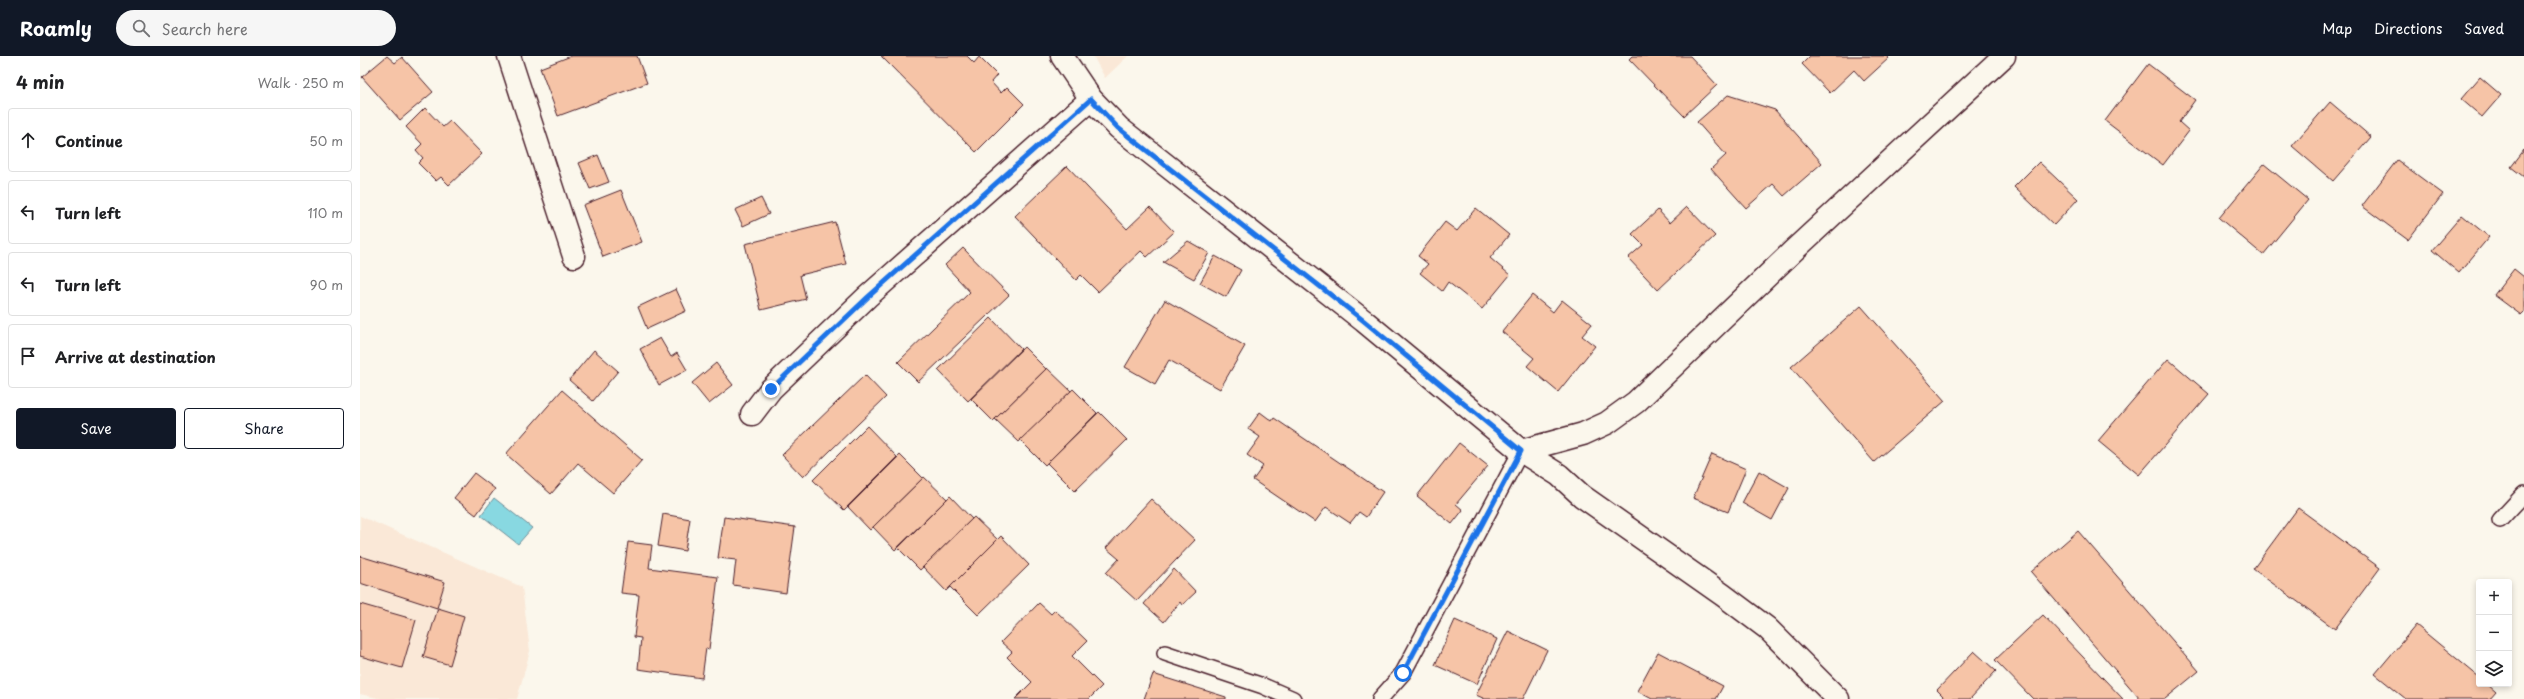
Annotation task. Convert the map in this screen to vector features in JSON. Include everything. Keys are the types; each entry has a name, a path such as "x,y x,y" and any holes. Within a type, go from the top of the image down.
{"street":[{"path":"509,56 574,256"},
{"path":"1062,56 1091,99 1118,128 1364,321 1521,451 1559,475 1582,496 1723,595 1767,628 1838,699"},
{"path":"1521,451 1583,434 1607,423 1636,402 1793,252 2004,56"},
{"path":"752,414 771,389 868,297 1091,99"}],"lane":[{"path":"1380,699 1403,673 1521,451"},
{"path":"2500,520 2524,494"},
{"path":"1165,653 1263,686 1293,699"}],"shaded area":[{"path":"1093,56 1128,56 1105,78"},
{"path":"360,516 522,587 530,651 517,699 382,699 360,694"}],"water":[{"path":"494,498 532,528 518,544 481,515"}],"building":[{"path":"387,56 395,63 402,57 433,92 400,120 362,77"},
{"path":"571,56 637,56 647,83 558,116 540,68"},
{"path":"881,56 967,56 974,63 979,57 997,75 991,82 1001,93 1007,87 1024,104 976,152"},
{"path":"1632,56 1690,56 1717,85 1684,116 1629,59"},
{"path":"1810,56 1887,56 1889,58 1864,81 1854,70 1830,93 1802,64"},
{"path":"2148,64 2195,100 2179,122 2189,131 2163,165 2105,121"},
{"path":"2480,77 2501,95 2482,117 2461,99"},
{"path":"1728,95 1775,110 1822,163 1784,196 1773,184 1746,208 1711,169 1726,155 1697,122"},
{"path":"2330,102 2371,137 2333,181 2292,146"},
{"path":"425,108 443,127 450,121 482,154 449,185 441,177 436,181 418,163 423,158 416,150 422,144 406,127"},
{"path":"2524,150 2524,177 2511,167"},
{"path":"598,155 609,182 590,189 579,163"},
{"path":"2397,160 2443,194 2408,240 2362,206"},
{"path":"2039,162 2078,199 2054,225 2014,187"},
{"path":"2264,164 2308,200 2263,255 2219,218"},
{"path":"1067,166 1127,229 1150,207 1174,232 1147,257 1141,251 1098,292 1081,275 1076,280 1015,216"},
{"path":"621,190 642,242 603,257 583,205"},
{"path":"761,198 769,214 743,226 735,210"},
{"path":"1687,207 1715,236 1658,290 1628,258 1643,245 1632,234 1658,210 1670,223"},
{"path":"1476,208 1509,235 1490,258 1510,275 1482,309 1448,282 1442,291 1420,273 1428,264 1418,256 1445,222 1457,231"},
{"path":"2462,215 2489,237 2459,273 2432,250"},
{"path":"835,222 846,264 800,275 806,299 761,310 745,244"},
{"path":"1188,241 1209,253 1194,279 1163,262"},
{"path":"963,248 1009,295 918,382 898,362 970,292 945,265"},
{"path":"1215,256 1241,270 1226,297 1200,283"},
{"path":"2514,269 2524,277 2524,312 2521,315 2494,295"},
{"path":"676,289 686,311 647,329 638,307"},
{"path":"1532,295 1553,312 1562,300 1592,324 1582,336 1595,346 1558,392 1527,366 1534,358 1502,332"},
{"path":"1165,300 1245,346 1220,389 1169,360 1155,384 1125,367"},
{"path":"1861,306 1945,401 1874,462 1791,367"},
{"path":"991,318 1021,349 968,401 938,370"},
{"path":"660,338 671,357 677,353 687,370 659,385 640,349"},
{"path":"1024,347 1046,369 993,421 971,399"},
{"path":"594,350 618,371 593,401 569,380"},
{"path":"2168,359 2209,394 2139,475 2098,441"},
{"path":"716,363 733,385 709,404 692,383"},
{"path":"1047,368 1071,391 1019,442 995,419"},
{"path":"865,375 886,397 803,477 782,455"},
{"path":"1073,389 1097,413 1045,465 1020,440"},
{"path":"562,390 642,460 613,493 578,463 551,494 506,454"},
{"path":"1099,412 1127,440 1075,491 1047,463"},
{"path":"1260,412 1272,421 1274,418 1383,492 1366,517 1359,512 1350,523 1326,507 1315,522 1253,480 1263,466 1247,455 1260,437 1248,429"},
{"path":"867,426 897,457 844,510 813,480"},
{"path":"1459,443 1488,466 1456,504 1463,510 1452,524 1417,496"},
{"path":"1712,454 1746,469 1728,512 1693,498"},
{"path":"900,455 923,478 870,530 848,507"},
{"path":"1759,471 1789,488 1772,520 1742,503"},
{"path":"474,473 495,489 476,515 454,498"},
{"path":"924,477 947,499 895,550 873,527"},
{"path":"950,496 972,519 920,570 898,548"},
{"path":"1151,499 1195,540 1137,601 1106,573 1119,559 1106,548"},
{"path":"2298,508 2380,568 2335,629 2253,569"},
{"path":"663,514 690,519 685,551 658,546"},
{"path":"724,517 795,527 786,593 733,585 736,560 718,558"},
{"path":"974,517 998,540 946,591 923,567"},
{"path":"2078,531 2199,671 2165,699 2140,699 2031,572"},
{"path":"1001,536 1029,565 978,615 950,587"},
{"path":"628,542 652,545 649,568 718,577 709,649 706,648 702,678 638,669 641,638 634,637 639,595 621,593"},
{"path":"360,556 445,582 437,608 360,583"},
{"path":"1174,569 1196,592 1182,605 1180,602 1164,622 1144,604"},
{"path":"1039,603 1051,614 1055,610 1087,641 1072,656 1102,686 1089,699 1015,699 1032,682 1007,657 1012,652 1001,642"},
{"path":"360,604 416,620 402,668 360,656"},
{"path":"438,608 464,616 450,665 423,657"},
{"path":"2043,615 2123,699 2033,699 1995,660"},
{"path":"1455,620 1497,639 1477,684 1435,665"},
{"path":"2416,625 2476,675 2476,687 2490,687 2496,692 2490,699 2406,699 2375,674"},
{"path":"1508,631 1547,650 1523,699 1485,699 1476,695"},
{"path":"1974,651 1996,671 1970,699 1946,699 1937,690"},
{"path":"1658,652 1723,686 1716,699 1652,699 1637,691"},
{"path":"1153,674 1226,697 1226,699 1144,699"}],"route":[{"path":"771,389 868,297 1091,99 1118,128 1364,321 1521,451 1403,673"}]}
